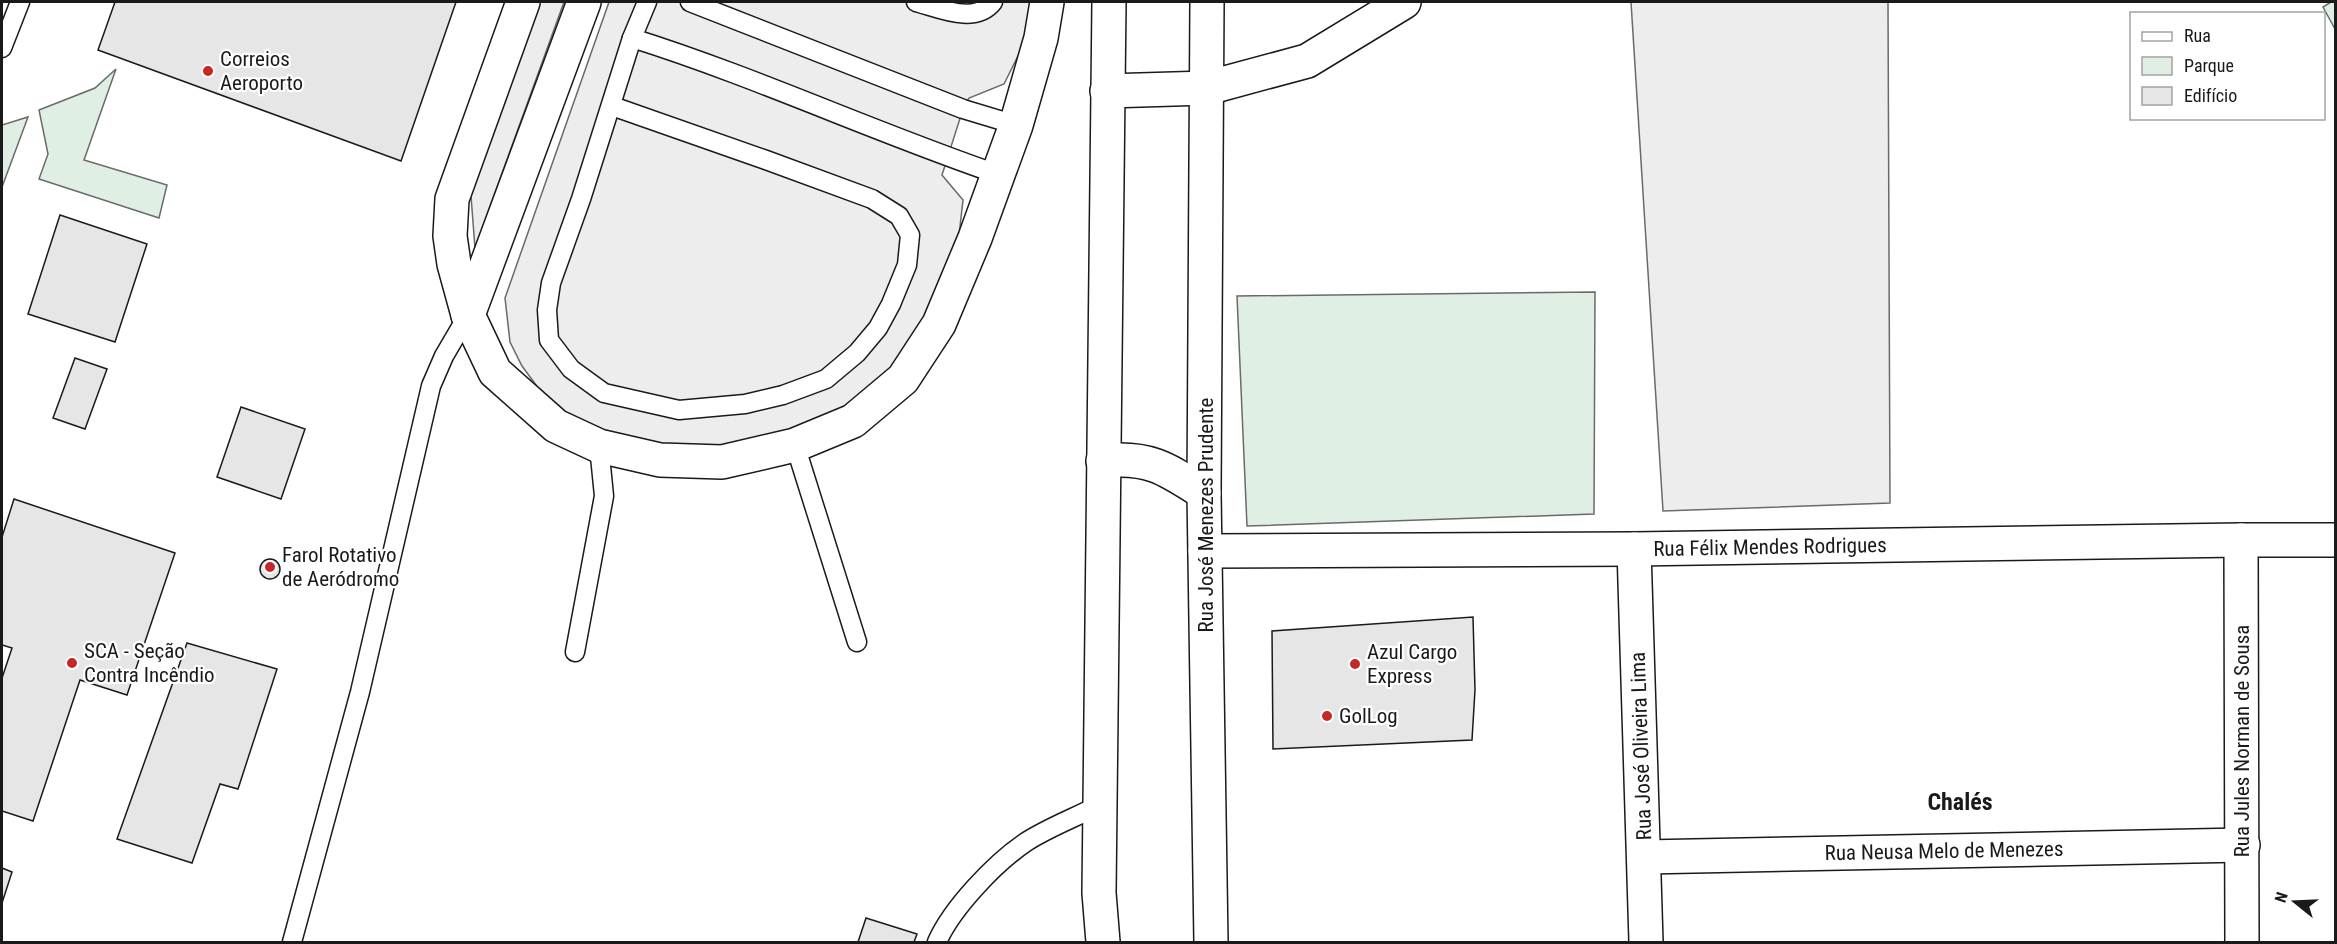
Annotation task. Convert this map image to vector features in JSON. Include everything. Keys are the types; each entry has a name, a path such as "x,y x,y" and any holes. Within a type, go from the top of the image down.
{"street":[{"path":"523,2 452,199 450,236 454,264 468,315 495,372 556,426 599,446 660,460 723,462 795,445 853,421 903,379 939,324 975,238 1016,125 1041,38 1047,2"},
{"path":"468,315 584,2"},
{"path":"1102,942 1100,893 1103,461 1109,2"},
{"name":"Rua José Menezes Prudente","path":"1207,2 1204,493 1211,942"},
{"path":"1107,91 1207,88 1306,60 1404,2"},
{"path":"1103,461 1126,459 1151,463 1204,493"},
{"name":"Rua Jules Norman de Sousa","path":"2241,540 2242,942"},
{"name":"Rua Félix Mendes Rodrigues","path":"1205,551 1634,549 2336,540"},
{"name":"Rua José Oliveira Lima","path":"1634,549 1646,942"},
{"name":"Rua Neusa Melo de Menezes","path":"1644,857 2242,845"}],"lane":[{"path":"2,48 20,2"},
{"path":"612,106 872,199 899,216 910,235 907,265 882,320 857,353 826,379 783,395 745,404 680,410 604,393 571,369 549,340 547,310 551,283 612,106 632,38 647,2"},
{"path":"690,2 963,109 1016,125"},
{"path":"916,2 959,14 977,12 993,2"},
{"path":"632,38 698,58 949,158 997,174"},
{"path":"292,942 360,692 431,386 444,356 468,315"},
{"path":"795,445 857,642"},
{"path":"575,652 604,496 599,446"},
{"path":"937,942 967,898 997,865 1028,842 1101,804"}],"green space":[{"path":"2335,2 2335,29 2323,7"},
{"path":"116,69 84,160 167,185 159,218 39,179 48,154 39,110 95,88"},
{"path":"28,117 2,187 2,125"},
{"path":"1595,292 1594,514 1247,526 1237,296"}],"shaded area":[{"path":"536,2 564,2 475,248 470,183"},
{"path":"609,2 1036,2 1024,44 1004,84 969,98 963,109 942,175 963,200 958,244 935,310 892,383 754,452 625,455 550,404 522,366 510,342 505,298"},
{"path":"1631,2 1888,2 1890,503 1663,511"}],"building":[{"path":"115,2 456,2 401,161 98,50"},
{"path":"60,215 147,244 115,342 28,314"},
{"path":"75,358 107,369 85,429 53,418"},
{"path":"241,407 305,429 281,499 217,477"},
{"name":"SCA - Seção Contra Incêndio","path":"14,499 175,553 127,695 80,680 33,821 2,811 2,678 12,648 2,645 2,537"},
{"name":"Farol Rotativo de Aeródromo","path":"270,559 277,562 280,569 277,576 270,579 263,576 260,569 263,562"},
{"path":"1473,617 1475,690 1472,740 1273,749 1272,631"},
{"path":"187,643 277,669 238,789 220,784 192,863 117,839"},
{"path":"2,868 12,872 2,903"},
{"path":"866,918 917,934 914,942 858,942"}],"place":[{"name":"Correios Aeroporto","path":"208,71"},
{"name":"Farol Rotativo de Aeródromo","path":"270,567"},
{"name":"SCA - Seção Contra Incêndio","path":"72,663"},
{"name":"Azul Cargo Express","path":"1355,664"},
{"name":"GolLog","path":"1327,716"}],"district":[{"name":"Chalés","path":"1960,802"}]}
